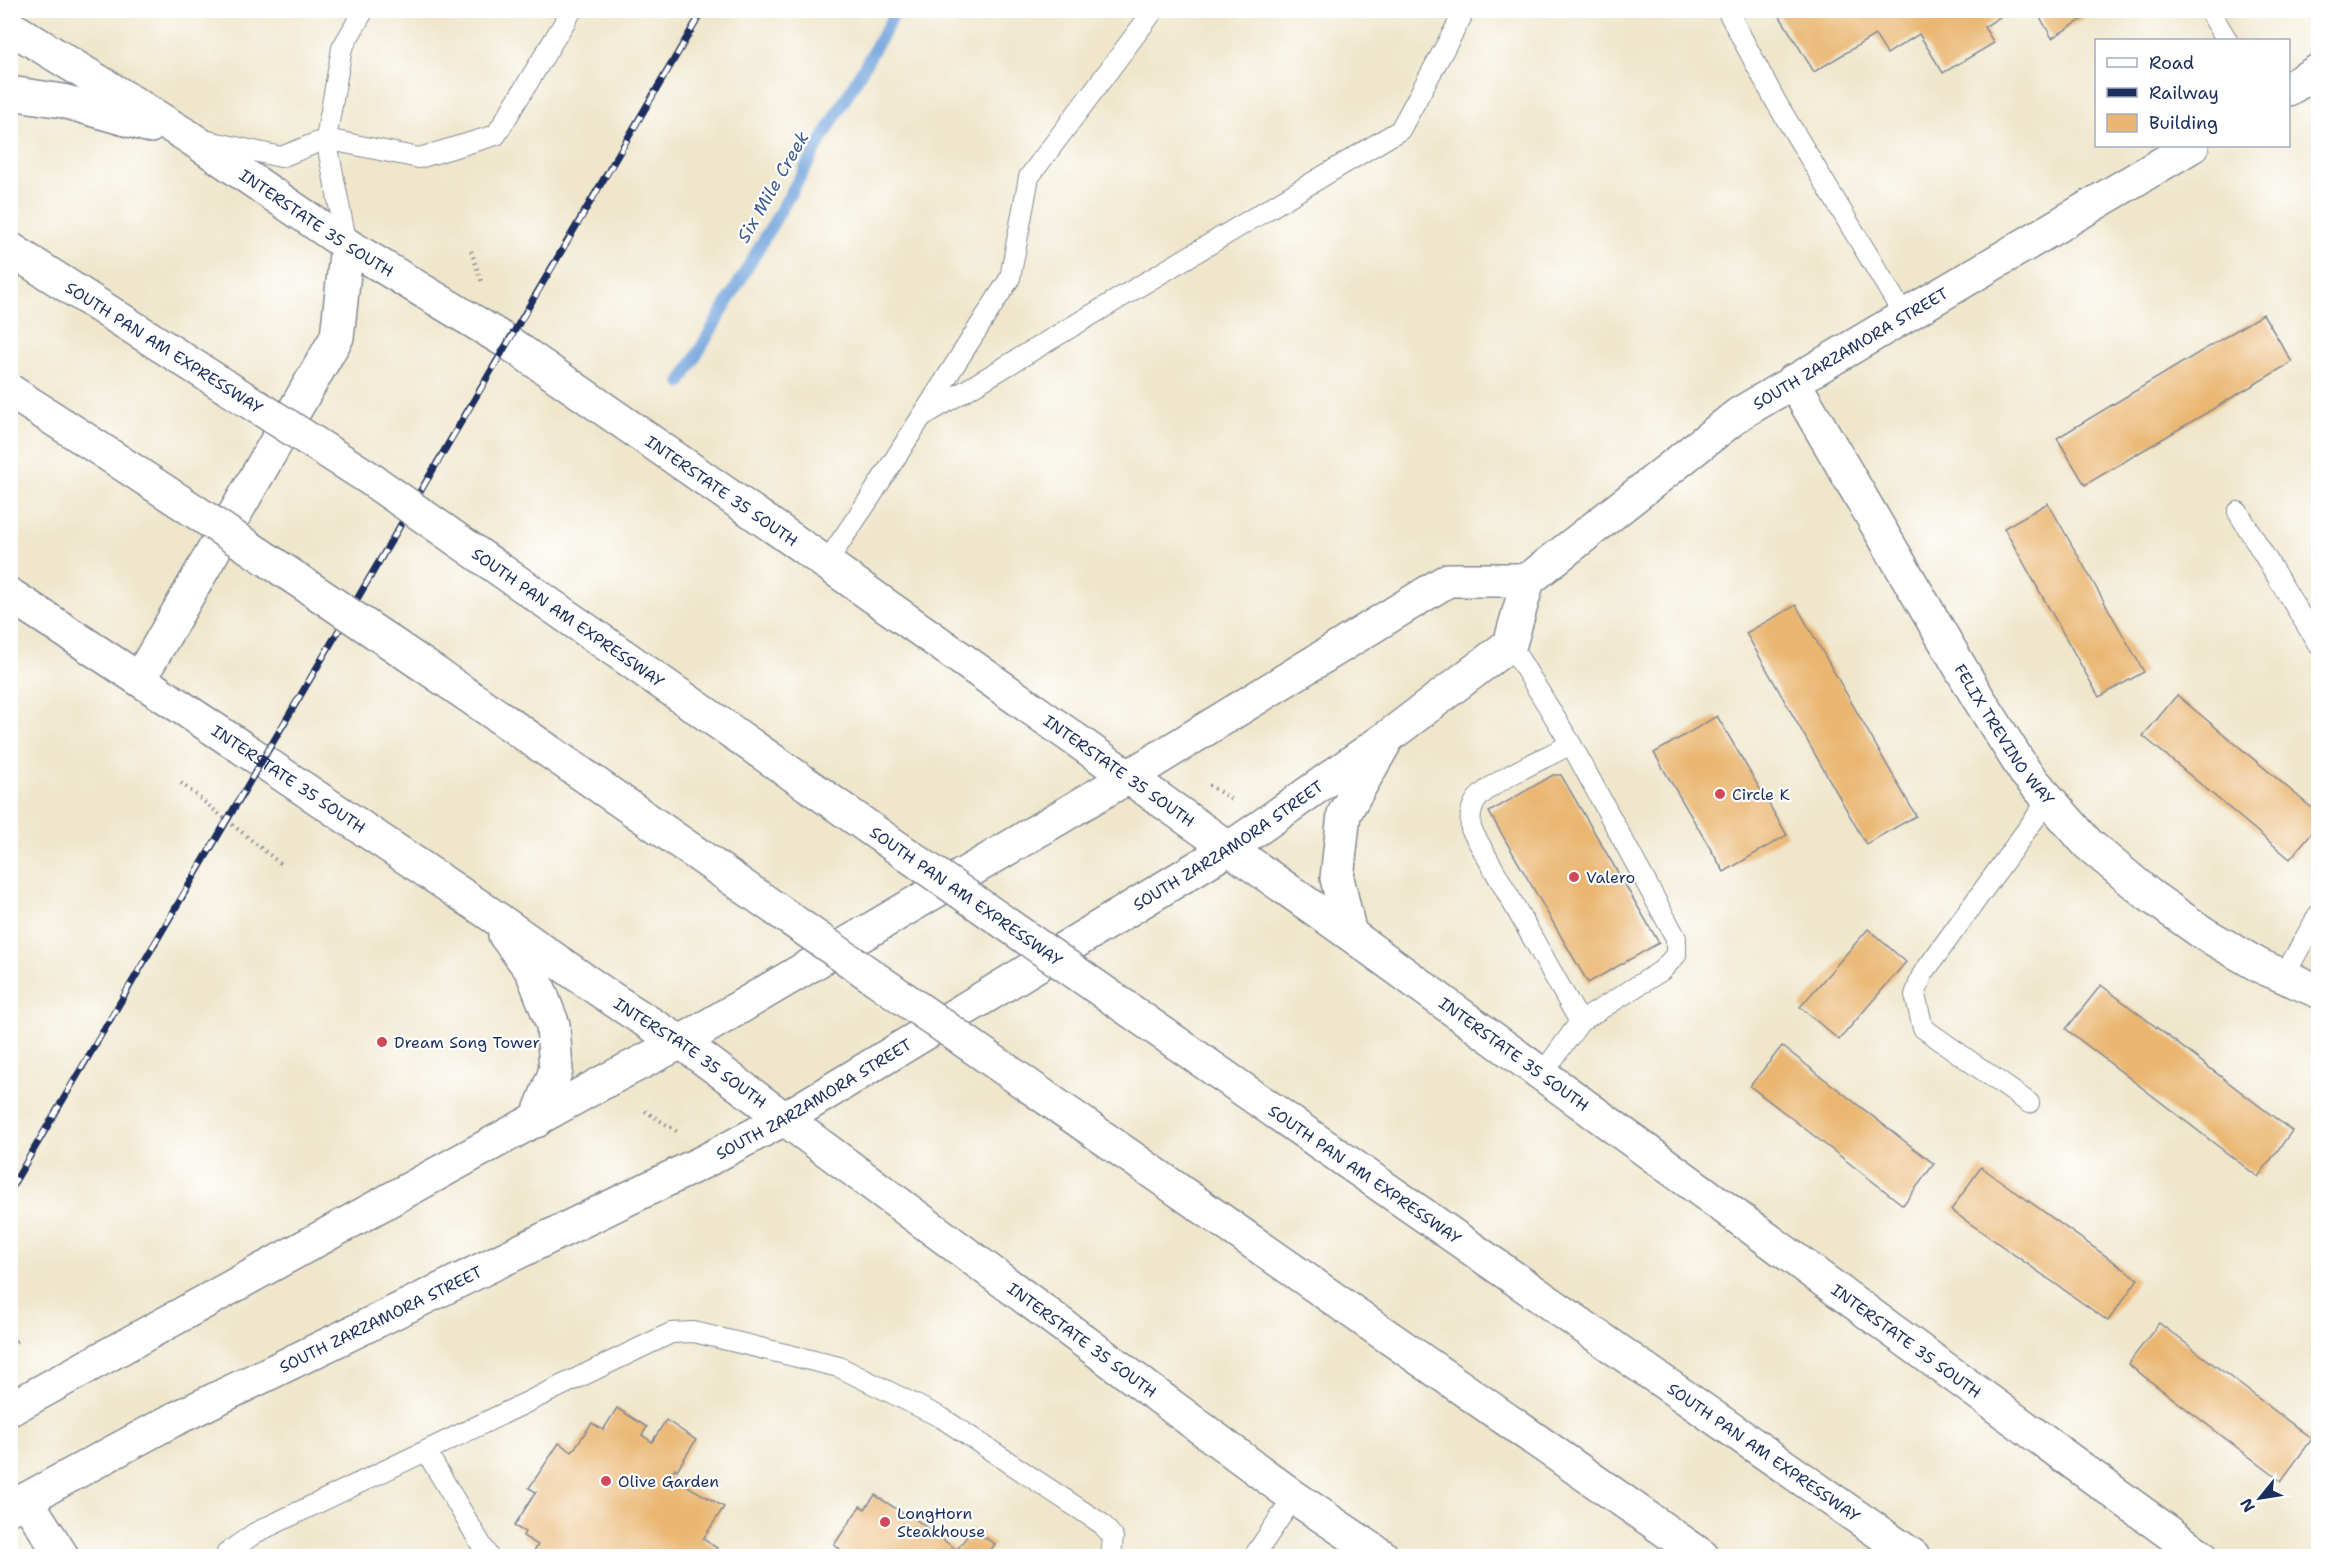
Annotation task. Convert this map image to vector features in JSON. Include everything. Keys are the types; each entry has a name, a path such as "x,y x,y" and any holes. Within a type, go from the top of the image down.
{"main road":[{"name":"INTERSTATE 35 SOUTH","path":"10,27 189,137 347,245 509,343 825,563 1350,934 2201,1557"},
{"path":"2290,88 2319,71"},
{"path":"10,93 63,101 189,137"},
{"name":"SOUTH ZARZAMORA STREET","path":"1528,580 1739,414 2190,147"},
{"path":"140,678 337,337 347,245"},
{"name":"SOUTH PAN AM EXPRESSWAY","path":"10,249 369,478 1913,1557"},
{"name":"FELIX TREVINO WAY","path":"1793,381 1977,696 2025,772 2088,844 2149,895 2203,933 2260,966 2319,990"},
{"path":"10,391 195,509 390,640 1702,1557"},
{"path":"10,1409 611,1078 681,1042 1128,777 1448,580 1528,580 1510,644"},
{"name":"INTERSTATE 35 SOUTH","path":"10,595 140,678 488,912 632,1014 681,1042 1294,1497 1382,1557"},
{"name":"SOUTH ZARZAMORA STREET","path":"18,1504 171,1421 607,1210 784,1119 1228,849 1389,736 1510,644"},
{"path":"1350,934 1337,878 1344,814 1389,736"},
{"path":"488,912 532,971 553,1025 556,1070 536,1121"},
{"path":"1616,1497 1677,1557"},
{"path":"18,1504 63,1557"}],"lane":[{"path":"347,245 326,140 342,48 364,10"},
{"path":"189,137 281,157 326,140 419,158 496,135 572,10"},
{"path":"825,563 923,416 1010,278 1029,177 1154,10"},
{"path":"1727,10 1776,102 1904,315"},
{"path":"2209,10 2226,39"},
{"path":"923,416 1111,301 1400,130 1461,13"},
{"path":"2238,512 2319,644"},
{"path":"1510,644 1570,744 1676,938 1676,955 1661,971 1580,1022 1542,1074"},
{"path":"1570,744 1488,789 1476,800 1470,815 1471,829 1580,1022"},
{"path":"2029,1103 1923,1028 1916,995 1922,975 2049,799"},
{"path":"2284,976 2319,915"},
{"path":"227,1557 227,1553 255,1533 671,1333 694,1332 840,1366 942,1418 1102,1524 1113,1537 1111,1557"},
{"path":"426,1451 488,1557"},
{"path":"1254,1557 1294,1497"}],"path":[{"path":"1204,782 1241,805"},
{"path":"181,783 282,865"},
{"path":"645,1111 681,1134"},
{"path":"10,1344 21,1339"}],"building":[{"path":"1776,10 2011,10 1984,27 1994,43 1943,73 1919,34 1887,54 1875,35 1814,72"},
{"path":"2036,10 2098,10 2052,38"},
{"path":"2263,314 2292,362 2085,485 2057,438"},
{"path":"2048,503 2144,672 2099,697 2004,528"},
{"path":"1796,605 1916,816 1866,844 1746,633"},
{"path":"2177,695 2318,813 2318,825 2290,859 2143,736"},
{"name":"Circle K","path":"1717,716 1787,835 1724,872 1654,753"},
{"name":"Valero","path":"1553,775 1561,775 1659,943 1588,983 1489,812"},
{"path":"1868,929 1906,962 1839,1040 1800,1007"},
{"path":"2101,985 2292,1131 2258,1177 2066,1029"},
{"path":"1782,1046 1934,1164 1903,1205 1750,1086"},
{"path":"1981,1167 2138,1279 2108,1321 1951,1210"},
{"path":"2159,1323 2312,1439 2281,1481 2128,1364"},
{"name":"Olive Garden","path":"617,1408 647,1427 642,1435 652,1442 666,1420 696,1440 677,1470 675,1468 670,1476 724,1507 703,1539 717,1548 711,1556 530,1556 538,1545 523,1536 525,1532 514,1526 536,1492 529,1488 559,1443 572,1452 592,1423 603,1430"},
{"name":"LongHorn Steakhouse","path":"875,1495 910,1518 911,1516 957,1550 972,1529 995,1544 987,1556 834,1556 840,1549 834,1545 860,1506 865,1509"}],"waterway":[{"name":"Six Mile Creek","path":"681,382 897,10"}],"railway":[{"path":"10,1190 703,10"}],"place":[{"name":"Circle K","path":"1720,794"},
{"name":"Valero","path":"1574,877"},
{"name":"Dream Song Tower","path":"382,1042"},
{"name":"Olive Garden","path":"606,1481"},
{"name":"LongHorn Steakhouse","path":"885,1522"}]}
